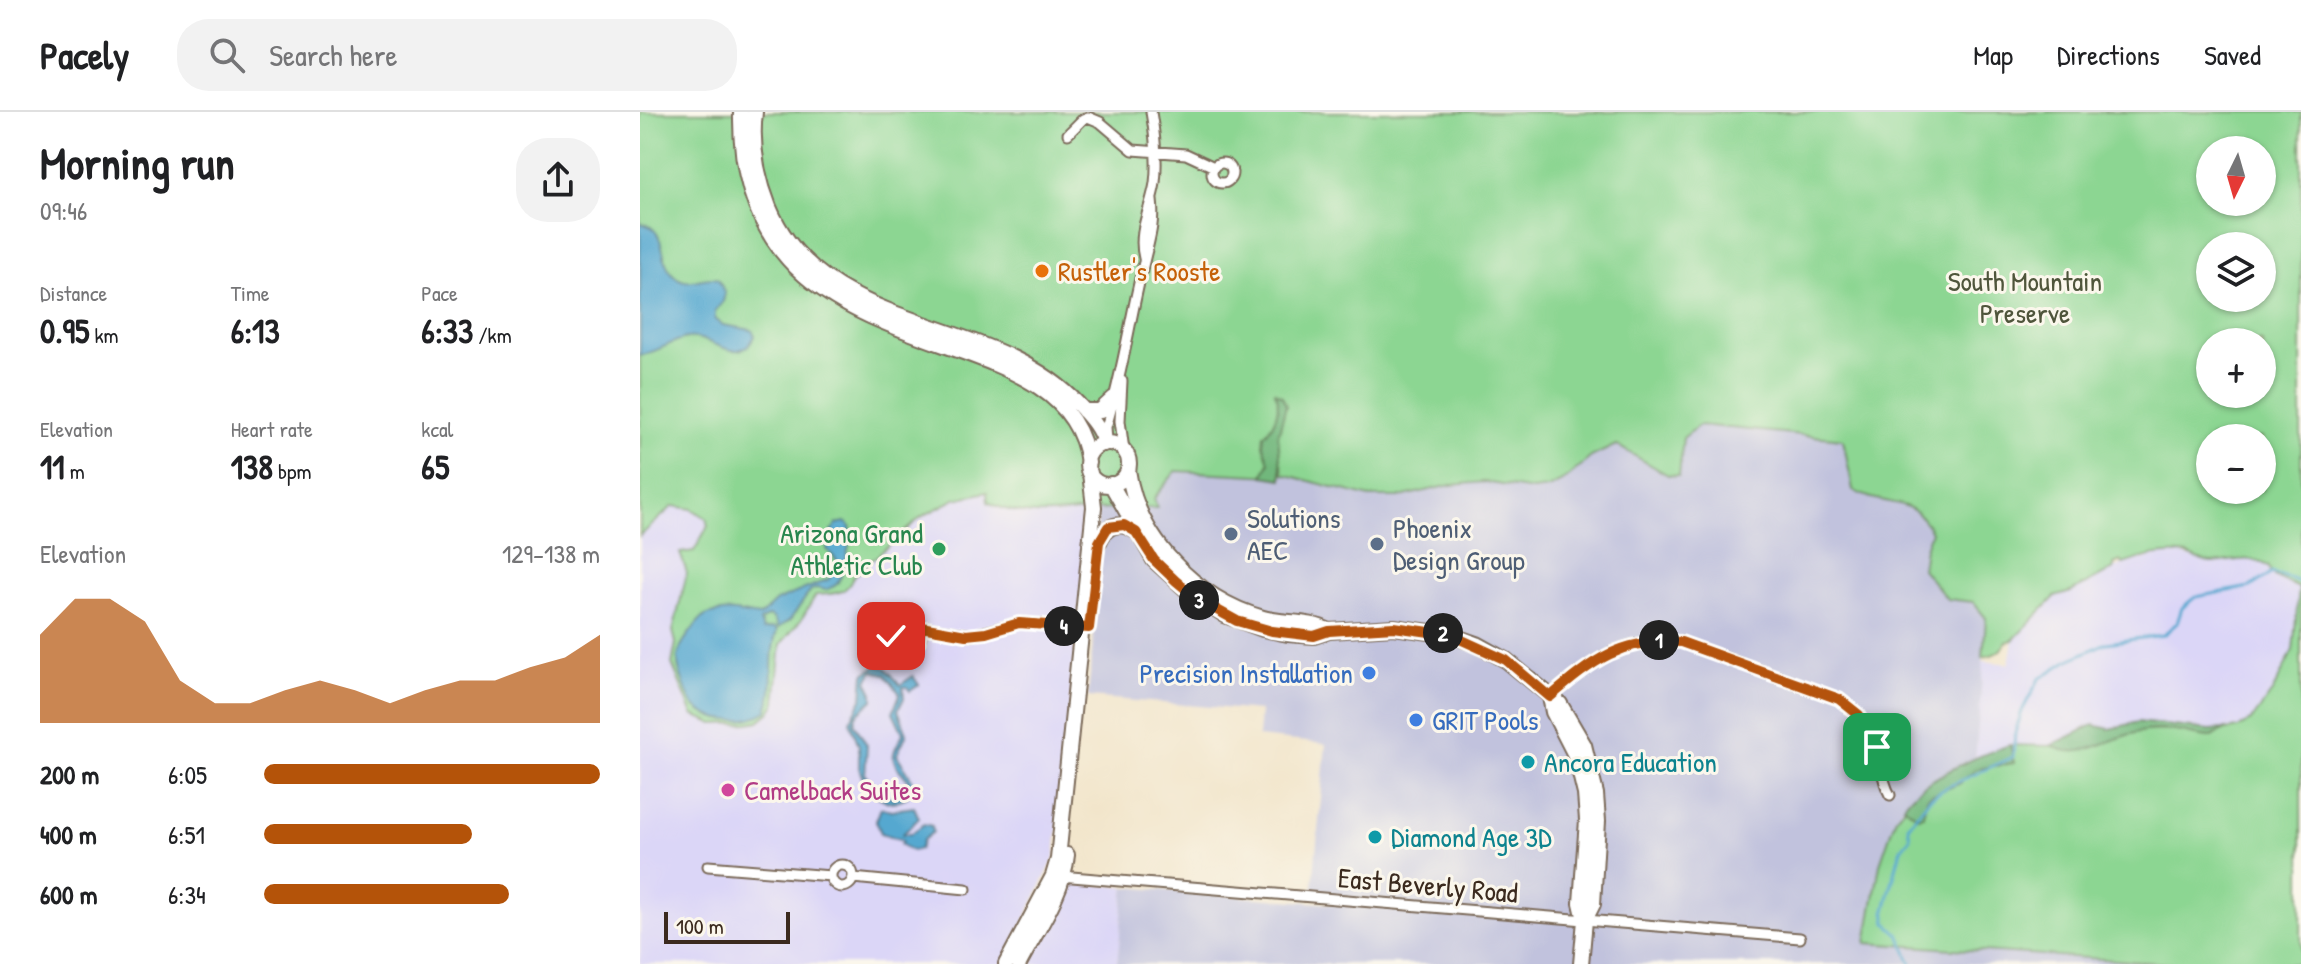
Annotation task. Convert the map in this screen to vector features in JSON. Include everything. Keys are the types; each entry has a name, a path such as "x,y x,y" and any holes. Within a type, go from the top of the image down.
{"main road":[{"path":"741,112 744,166 752,197 765,228 785,257 806,278 829,296 876,312 1032,383 1056,402 1075,424 1082,439 1094,507 1058,876 1019,964"},
{"path":"755,112 756,163 775,220 794,250 858,305"},
{"path":"876,312 1004,353 1032,366 1061,387 1084,411 1106,443 1124,450 1129,459 1134,498 1154,538 1176,565 1199,586 1227,603 1260,617 1319,625 1329,631"},
{"path":"1084,411 1100,411 1114,398"},
{"path":"1106,443 1093,450 1089,468 1096,481 1111,484 1124,478 1128,470"},
{"path":"1111,484 1143,545 1164,571 1199,600 1225,615 1263,629 1288,634 1314,636 1329,631 1394,627 1428,630 1462,638 1506,660 1560,704 1578,733 1592,769 1596,794 1593,904 1585,920 1581,964"},
{"path":"1084,627 1101,519 1111,484"},
{"path":"1099,542 1111,526 1124,525 1136,532"},
{"path":"1006,964 1058,876"}],"street":[{"path":"1106,443 1106,427 1153,224 1156,150 1151,112"},
{"path":"1068,134 1088,117 1100,122 1133,150 1186,154 1214,167"},
{"path":"1123,362 1120,421 1124,450"},
{"path":"921,627 973,635 1019,623 1084,627"},
{"path":"1550,697 1596,660 1617,649 1638,642 1681,642 1839,699 1859,715 1877,747 1883,784 1890,795"},
{"path":"844,865 850,869 853,878 849,885 841,887 833,882 831,876 835,868 844,865"},
{"path":"708,866 831,876"},
{"name":"East Beverly Road","path":"1058,876 1800,938"},
{"path":"853,878 966,889"}],"shaded area":[{"path":"1699,425 1844,439 1853,491 1910,506 1925,520 1973,602 1987,618 1975,761 1938,778 1908,798 1896,817 1880,864 1867,942 2175,964 1117,964 1125,887 1344,905 1345,900 1312,897 1326,744 1258,737 1260,711 1088,697 1099,577 1097,510 1156,508 1154,498 1176,471 1276,476 1282,479 1283,474 1370,497 1399,497 1451,485 1484,482 1533,490 1548,488 1564,480 1591,457 1616,445 1668,475 1678,476 1683,438"},
{"path":"1091,489 1055,857 1003,964 640,964 640,529 664,505 689,501 712,518 685,580 673,631 676,643 778,643 815,593 932,491"},
{"path":"2178,554 2210,563 2254,560 2268,566 2274,576 2300,588 2293,653 2277,686 2251,721 2238,728 2210,730 2138,722 2110,729 2093,725 2052,745 2006,746 1975,761 1983,661 2009,664 2013,640 2055,597 2071,592 2123,564"},
{"path":"1067,883 1125,887 1117,964 1022,964"}],"green space":[{"name":"South Mountain Preserve","path":"640,112 2301,112 2301,964 2174,964 1866,943 1880,864 1896,817 1912,798 2012,752 2010,745 2054,746 2088,730 2221,731 2238,728 2251,721 2273,691 2293,650 2299,588 2274,576 2268,566 2253,560 2212,563 2187,555 2171,554 2123,564 2121,561 2114,564 2114,569 2055,597 2013,640 2006,642 1997,652 1983,657 1986,618 1973,602 1947,599 1922,569 1931,532 1923,519 1906,506 1864,496 1853,490 1843,439 1699,425 1683,438 1679,476 1668,475 1616,445 1591,457 1564,480 1548,488 1533,490 1484,482 1451,485 1400,497 1370,497 1283,474 1282,466 1276,476 1176,471 1154,498 1157,508 1034,514 988,502 987,492 955,499 921,517 853,577 843,590 816,595 781,644 775,704 759,721 748,723 714,724 693,715 672,664 676,643 673,631 687,573 680,553 694,551 708,526 706,518 692,509 673,506 640,536"},
{"path":"1275,392 1282,396 1286,405 1278,436 1282,479 1263,476 1269,462 1263,445 1264,435 1274,421 1277,410"},
{"path":"2138,722 2224,729 2212,737 2169,730 2143,732 2081,751 2061,750 2052,745 2093,725 2110,729"},
{"path":"2010,745 2014,763 1977,769 1959,784 1927,798 1923,815 1918,817 1904,806 1922,787 1936,778 1968,761"}],"water":[{"path":"640,223 656,232 667,266 679,279 718,279 725,293 723,302 715,311 715,319 723,325 752,330 755,336 748,345 732,350 687,338 640,355"},
{"path":"845,522 850,526 850,539 845,565 837,584 826,590 811,590 790,620 778,628 769,616 760,621 763,630 774,628 777,631 767,711 749,718 729,720 700,711 690,699 678,663 681,646 696,625 705,616 717,612 760,616 776,601 829,579 837,561 827,549 828,539 836,524"},
{"path":"876,666 886,668 900,685 913,676 919,685 910,691 903,687 904,698 898,710 907,733 897,755 913,781 907,797 895,802 877,796 863,779 859,768 859,746 850,721 862,699 864,674","holes":["873,671 885,674 900,694 893,712 903,733 895,749 894,761 908,781 901,794 892,798 880,793 865,775 867,745 854,723 856,715 873,700 867,681"]},
{"path":"914,807 919,818 903,834 910,834 924,824 932,826 933,832 923,840 920,849 912,851 901,844 903,840 881,833 876,821 881,808"}],"waterway":[{"path":"1911,964 1899,934 1887,923 1885,910 1901,849 1910,838 1908,826 1929,799 1947,787 2013,757 2015,733 2022,711 2039,679 2067,661 2106,643 2163,635 2177,623 2182,608 2195,597 2250,587 2272,573 2301,582"}],"place":[{"name":"Rustler's Rooste","path":"1042,271"},
{"name":"Solutions AEC","path":"1231,534"},
{"name":"Phoenix Design Group","path":"1377,544"},
{"name":"Arizona Grand Athletic Club","path":"939,549"},
{"name":"Precision Installation","path":"1369,673"},
{"name":"GRIT Pools","path":"1416,720"},
{"name":"Ancora Education","path":"1528,762"},
{"name":"Camelback Suites","path":"728,790"},
{"name":"Diamond Age 3D","path":"1375,837"}],"route":[{"path":"891,636 906,647 919,641 921,627 966,635 986,633 1019,623 1089,628 1099,542 1108,527 1124,525 1136,532 1164,571 1199,600 1237,621 1263,629 1314,636 1329,631 1394,627 1451,635 1477,644 1506,660 1550,697 1596,660 1617,649 1638,642 1681,642 1839,699 1859,715 1877,747"}]}
